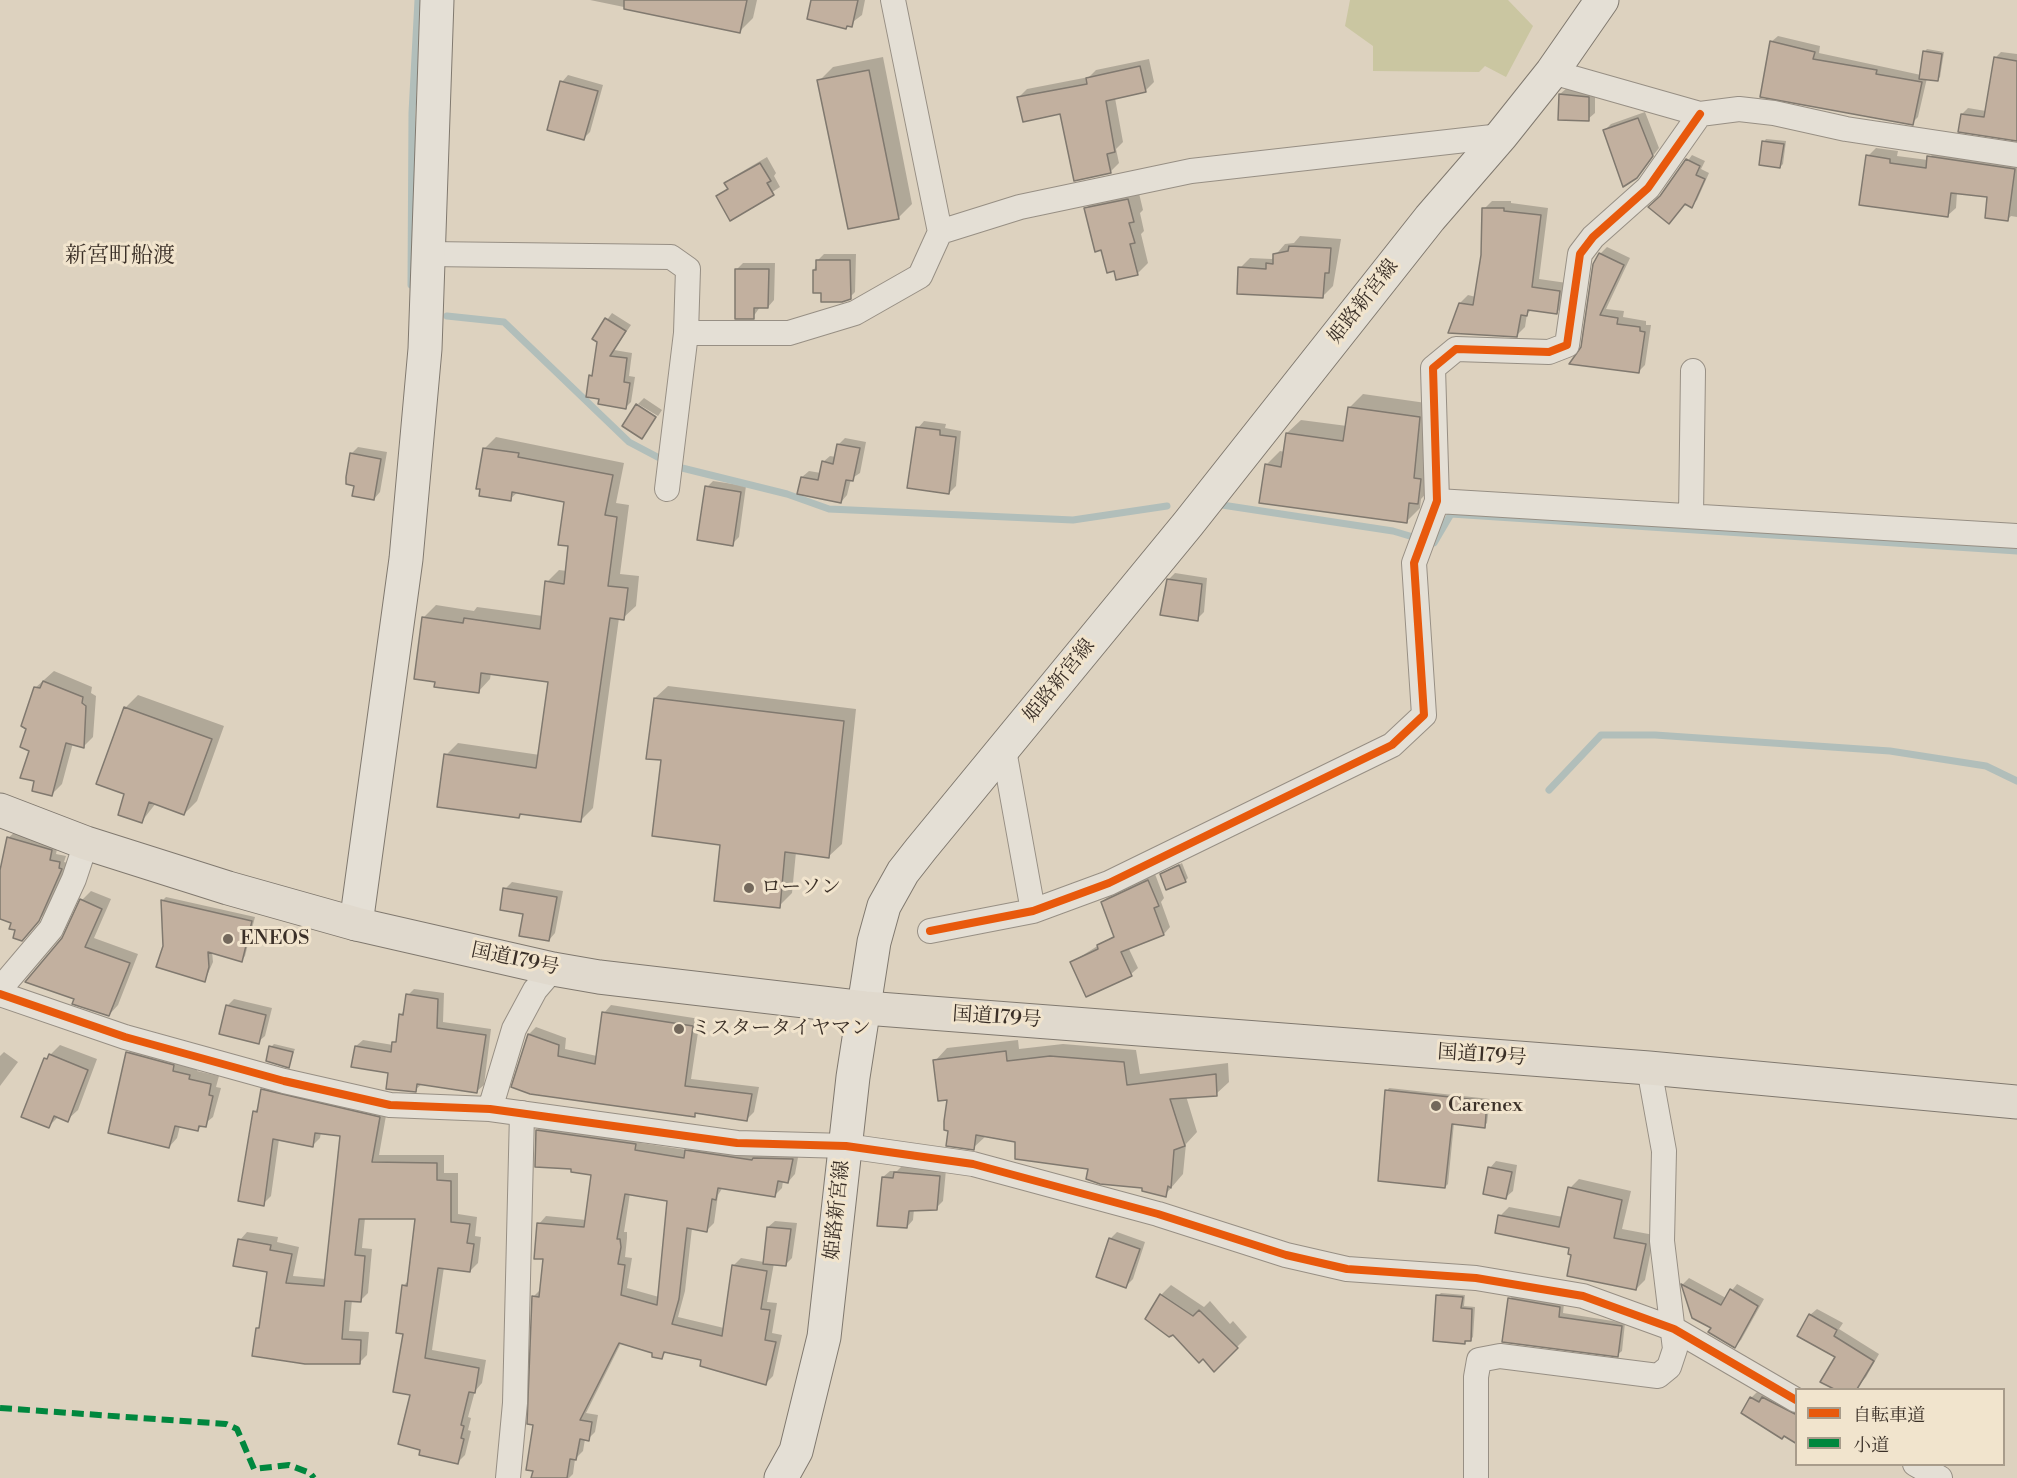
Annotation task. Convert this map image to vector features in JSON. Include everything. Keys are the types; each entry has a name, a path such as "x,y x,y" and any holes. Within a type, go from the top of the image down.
{"highway":[{"name":"国道179号","path":"0,810 86,843 228,888 356,924 554,969 865,1008 1649,1068 2017,1102"}],"main road":[{"path":"356,924 406,559 425,349 437,0"},
{"name":"姫路新宮線","path":"781,1478 796,1451 824,1336 853,1077 874,942 884,906 915,856 1188,524 1431,218 1501,136 1552,72 1602,0"}],"street":[{"path":"686,333 789,333 855,313 920,276 940,232 893,0"},
{"path":"1552,72 1700,114 1739,110 1774,112 1845,129 2017,155"},
{"path":"930,931 1033,912 1109,883 1392,746 1424,715 1414,563 1437,501 1434,368 1456,349 1550,352 1567,345 1580,254 1593,237 1648,188 1700,114"},
{"path":"940,232 1020,207 1191,171 1501,136"},
{"path":"428,254 648,254 672,256 687,269 686,333 667,489"},
{"path":"1691,516 1693,371"},
{"path":"1437,501 2017,536"},
{"path":"1004,750 1033,912"},
{"path":"0,989 51,929 74,879 86,843"},
{"path":"489,1109 514,1029 535,990 554,969"},
{"path":"0,994 125,1036 284,1081 390,1105 489,1109 737,1143 846,1146 973,1164 1158,1214 1286,1255 1347,1269 1476,1278 1583,1296 1674,1329 1795,1399"},
{"path":"1476,1478 1476,1377 1479,1360 1500,1356 1658,1376 1669,1367 1675,1349 1662,1241 1664,1151 1649,1068"},
{"path":"508,1478 515,1403 522,1113"},
{"path":"1919,1466 1940,1478"}],"shaded area":[{"path":"1350,0 1508,0 1533,26 1506,77 1485,66 1479,72 1373,71 1373,46 1345,26"}],"building":[{"path":"624,0 747,0 740,33 624,9"},
{"path":"811,0 858,0 852,27 847,26 846,29 807,19"},
{"path":"1770,41 1815,52 1813,59 1877,70 1876,74 1922,82 1913,125 1760,97"},
{"path":"1923,51 1942,54 1938,81 1919,79"},
{"path":"1994,57 2017,61 2017,141 1958,132 1961,114 1984,117"},
{"path":"1140,66 1146,92 1106,101 1115,152 1107,154 1111,173 1074,181 1060,114 1023,122 1017,97 1087,84 1086,78"},
{"path":"869,70 899,219 848,229 817,80"},
{"path":"560,81 598,91 584,140 547,130"},
{"path":"1559,94 1589,97 1589,121 1558,120"},
{"path":"1638,118 1653,156 1637,178 1623,187 1603,130"},
{"path":"1762,141 1784,144 1780,168 1759,165"},
{"path":"1866,155 1890,159 1890,163 1926,168 1927,156 2015,169 2008,221 1985,218 1987,197 1951,193 1948,217 1859,205"},
{"path":"1686,159 1700,166 1696,175 1705,179 1692,208 1685,204 1669,224 1648,207 1660,196"},
{"path":"760,163 771,181 767,183 774,195 730,221 716,196 728,189 724,183"},
{"path":"1128,199 1134,222 1129,223 1135,243 1130,244 1138,275 1116,280 1114,271 1107,273 1101,250 1095,252 1084,208"},
{"path":"1482,208 1504,208 1504,211 1541,215 1532,287 1560,291 1557,314 1528,310 1527,316 1521,315 1517,337 1448,333 1459,303 1473,305 1481,255"},
{"path":"1289,246 1331,248 1329,273 1325,273 1323,298 1237,294 1238,267 1266,269 1266,263 1273,264 1273,254 1288,251"},
{"path":"1599,253 1624,265 1600,315 1618,318 1617,324 1640,327 1640,331 1645,332 1639,373 1569,364 1581,347 1593,264"},
{"path":"816,260 850,260 851,299 842,302 821,302 821,293 813,293 813,270 816,270"},
{"path":"735,269 769,269 768,308 754,308 754,319 735,319"},
{"path":"605,318 626,331 610,356 627,358 624,382 630,383 626,409 598,404 599,399 586,397 597,342 592,339"},
{"path":"636,404 656,417 642,439 622,426"},
{"path":"1348,407 1420,417 1414,478 1421,479 1418,504 1409,503 1407,523 1259,503 1265,464 1281,467 1286,433 1343,441"},
{"path":"916,427 940,430 940,435 956,437 949,494 907,488"},
{"path":"837,444 860,448 853,481 846,480 841,503 797,494 801,477 818,480 822,461 833,464"},
{"path":"483,448 519,453 518,457 613,475 605,515 617,517 608,586 628,588 624,620 610,618 581,822 520,814 519,818 437,807 444,754 536,768 548,682 481,673 479,693 434,687 435,682 414,679 422,617 463,623 464,618 540,629 545,581 564,584 568,546 558,545 564,502 512,492 511,501 479,496 480,489 476,489"},
{"path":"350,453 381,459 374,500 352,496 354,486 346,484"},
{"path":"705,486 741,492 733,546 697,540"},
{"path":"1167,579 1202,584 1198,621 1160,615"},
{"path":"43,681 83,697 82,703 86,706 84,748 66,743 52,796 32,791 34,781 20,778 29,751 20,747 26,729 21,726 34,687 40,688"},
{"path":"654,698 844,721 829,858 785,852 780,908 714,901 720,845 652,836 661,760 646,759"},
{"path":"124,707 212,739 184,815 149,802 142,823 118,815 124,794 96,784"},
{"path":"7,837 52,850 50,860 60,862 59,868 62,869 39,921 22,941 13,938 15,930 9,929 11,923 0,919 0,870"},
{"path":"1179,865 1186,882 1166,890 1160,874"},
{"path":"1148,880 1159,906 1154,908 1164,935 1121,952 1132,976 1086,997 1070,962 1098,949 1097,945 1114,937 1101,902"},
{"path":"503,888 557,897 549,941 519,936 523,914 500,910"},
{"path":"80,899 102,909 85,947 130,963 109,1016 72,1004 74,999 25,982 62,938"},
{"path":"161,900 252,921 242,962 208,952 209,967 205,982 156,967 163,946"},
{"path":"406,994 438,999 437,1028 486,1035 477,1093 417,1084 416,1092 386,1089 388,1073 351,1067 355,1046 391,1052 392,1042 396,1042 399,1014 403,1015"},
{"path":"226,1005 266,1015 259,1044 219,1034"},
{"path":"602,1012 693,1026 685,1086 752,1094 747,1121 695,1113 695,1117 530,1094 511,1087 528,1034 559,1045 558,1056 595,1064"},
{"path":"269,1046 293,1052 289,1068 266,1061"},
{"path":"1006,1051 1007,1061 1050,1056 1124,1062 1127,1085 1216,1074 1217,1096 1170,1099 1185,1146 1174,1150 1171,1188 1168,1186 1166,1197 1142,1191 1142,1188 1100,1184 1086,1179 1088,1169 1015,1159 1015,1142 976,1135 974,1150 946,1146 948,1131 944,1130 944,1121 947,1100 938,1101 933,1060"},
{"path":"126,1052 174,1065 173,1071 190,1075 189,1079 211,1084 209,1095 213,1096 206,1127 199,1126 198,1131 175,1126 169,1148 108,1133"},
{"path":"49,1054 88,1070 68,1122 54,1116 49,1128 21,1117 44,1058 47,1059"},
{"path":"261,1089 380,1117 372,1162 437,1163 437,1180 451,1181 451,1222 470,1224 467,1243 474,1244 470,1272 438,1268 425,1358 479,1368 475,1393 469,1392 461,1425 464,1426 461,1438 464,1439 458,1464 419,1455 420,1450 398,1444 410,1395 393,1392 403,1334 396,1333 402,1285 407,1286 415,1219 359,1219 355,1255 365,1256 361,1302 345,1301 342,1339 361,1340 360,1364 305,1364 252,1356 256,1328 259,1328 267,1272 233,1266 238,1239 271,1245 270,1250 292,1254 286,1283 324,1286 340,1136 315,1133 313,1147 273,1139 264,1206 238,1201 253,1111 257,1112"},
{"path":"1385,1090 1487,1101 1485,1128 1452,1124 1445,1188 1378,1181"},
{"path":"536,1130 636,1144 635,1150 684,1158 685,1150 752,1160 753,1158 793,1159 788,1183 778,1181 775,1197 718,1188 716,1200 712,1199 707,1232 687,1228 679,1299 672,1324 722,1336 732,1265 767,1271 761,1309 770,1310 765,1340 776,1342 766,1385 700,1366 701,1360 664,1352 662,1359 652,1357 652,1353 619,1343 580,1420 592,1422 589,1441 580,1439 576,1460 570,1459 567,1478 531,1478 533,1471 526,1470 533,1425 527,1424 532,1296 539,1297 543,1259 534,1259 537,1223 584,1227 591,1175 571,1172 571,1169 535,1167","holes":["625,1194 667,1201 657,1305 621,1295 625,1265 618,1264 621,1247 620,1239 617,1239"]},
{"path":"1488,1167 1512,1172 1506,1199 1483,1194"},
{"path":"894,1172 940,1176 937,1210 909,1211 907,1228 877,1226 882,1177 893,1178"},
{"path":"1568,1187 1622,1200 1614,1238 1646,1244 1636,1290 1567,1276 1571,1255 1568,1254 1569,1248 1495,1233 1498,1215 1559,1227"},
{"path":"767,1227 791,1229 786,1266 763,1264"},
{"path":"1109,1238 1140,1249 1126,1288 1096,1277"},
{"path":"1681,1284 1721,1305 1730,1289 1758,1306 1735,1348 1708,1332 1711,1328 1692,1318"},
{"path":"1160,1294 1193,1316 1199,1310 1238,1348 1214,1372 1203,1359 1199,1363 1173,1335 1169,1337 1145,1319"},
{"path":"1436,1295 1463,1297 1461,1308 1472,1309 1471,1341 1465,1341 1465,1344 1433,1341"},
{"path":"1508,1298 1560,1307 1559,1317 1622,1326 1618,1357 1502,1342"},
{"path":"1809,1314 1837,1330 1834,1336 1874,1361 1858,1388 1832,1388 1820,1382 1835,1357 1797,1336"},
{"path":"1750,1397 1759,1402 1762,1397 1795,1414 1795,1443 1784,1436 1782,1439 1741,1413"}],"waterway":[{"path":"411,285 412,113 418,0"},
{"path":"447,316 504,322 629,442 665,461"},
{"path":"674,466 787,494 829,509 1073,520 1167,506"},
{"path":"1222,505 1393,531 1413,537"},
{"path":"1429,542 1434,543 1451,514 2017,551"},
{"path":"1549,790 1601,735 1655,735 1890,751 1986,766 2017,781"}],"marked path":[{"path":"0,1408 226,1424 237,1429 254,1469 289,1465 310,1473 314,1478"}],"cycle path":[{"path":"930,931 1033,911 1109,883 1392,745 1424,715 1414,563 1437,501 1433,368 1456,349 1549,352 1567,345 1580,254 1593,237 1648,188 1700,114"},
{"path":"0,994 125,1037 284,1081 390,1105 490,1109 737,1143 846,1146 973,1164 1158,1214 1286,1255 1347,1269 1476,1278 1583,1296 1674,1329 1795,1399"}],"place":[{"name":"ローソン","path":"749,888"},
{"name":"ENEOS","path":"228,939"},
{"name":"ミスタータイヤマン","path":"679,1029"},
{"name":"Carenex","path":"1436,1106"}],"district":[{"name":"新宮町船渡","path":"120,257"}]}
